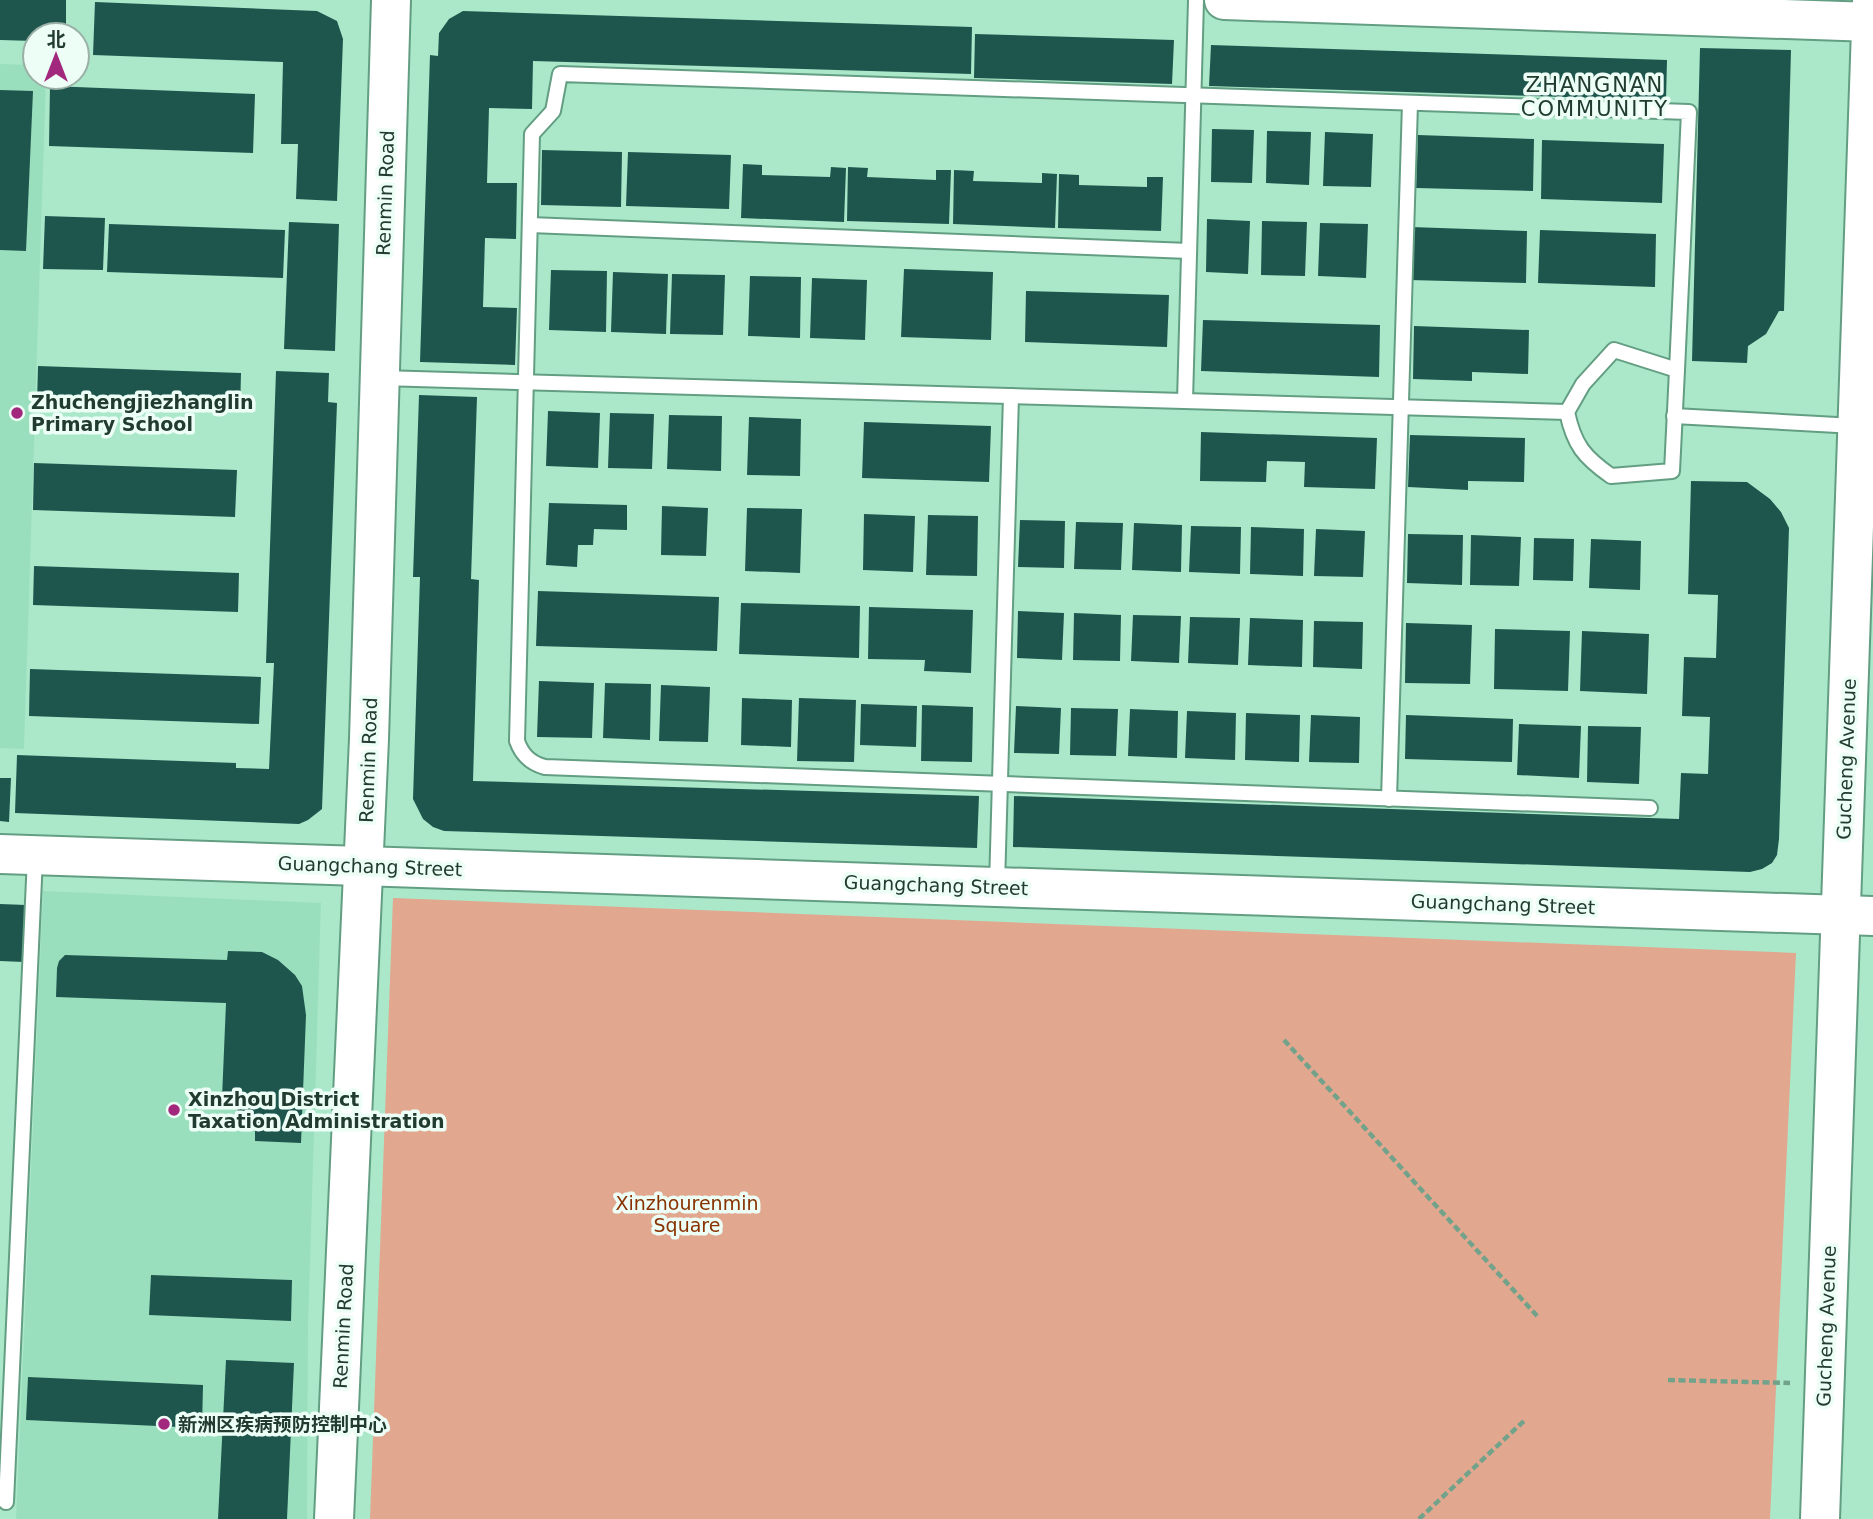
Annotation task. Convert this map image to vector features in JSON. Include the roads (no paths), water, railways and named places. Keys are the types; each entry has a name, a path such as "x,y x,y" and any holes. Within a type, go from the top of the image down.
{"street":[{"name":"Renmin Road","path":"334,1519 363,866 391,0"},
{"path":"1224,0 1872,11"},
{"name":"Gucheng Avenue","path":"1820,1519 1825,1384 1857,916 1856,627 1872,11"},
{"name":"Guangchang Street","path":"17,855 1857,916"}],"lane":[{"path":"1185,401 1196,0"},
{"path":"1650,808 545,767 526,759 517,741 532,134 553,111 560,74 1689,112 1677,370 1671,471 1611,477 1589,461 1570,430 1566,412 1583,384 1614,351 1677,370"},
{"path":"1388,799 1410,103"},
{"path":"530,225 1189,251"},
{"path":"380,378 1566,412"},
{"path":"997,887 1011,396"},
{"path":"1674,416 1863,413"},
{"path":"6,1502 17,855"}],"place":[{"name":"Zhuchengjiezhanglin Primary School","path":"17,413"},
{"name":"Xinzhou District Taxation Administration","path":"174,1110"},
{"name":"新洲区疾病预防控制中心","path":"164,1424"}],"district":[{"name":"ZHANGNAN COMMUNITY","path":"1595,97"}],"park label":[{"name":"Xinzhourenmin Square","path":"687,1214"}]}
